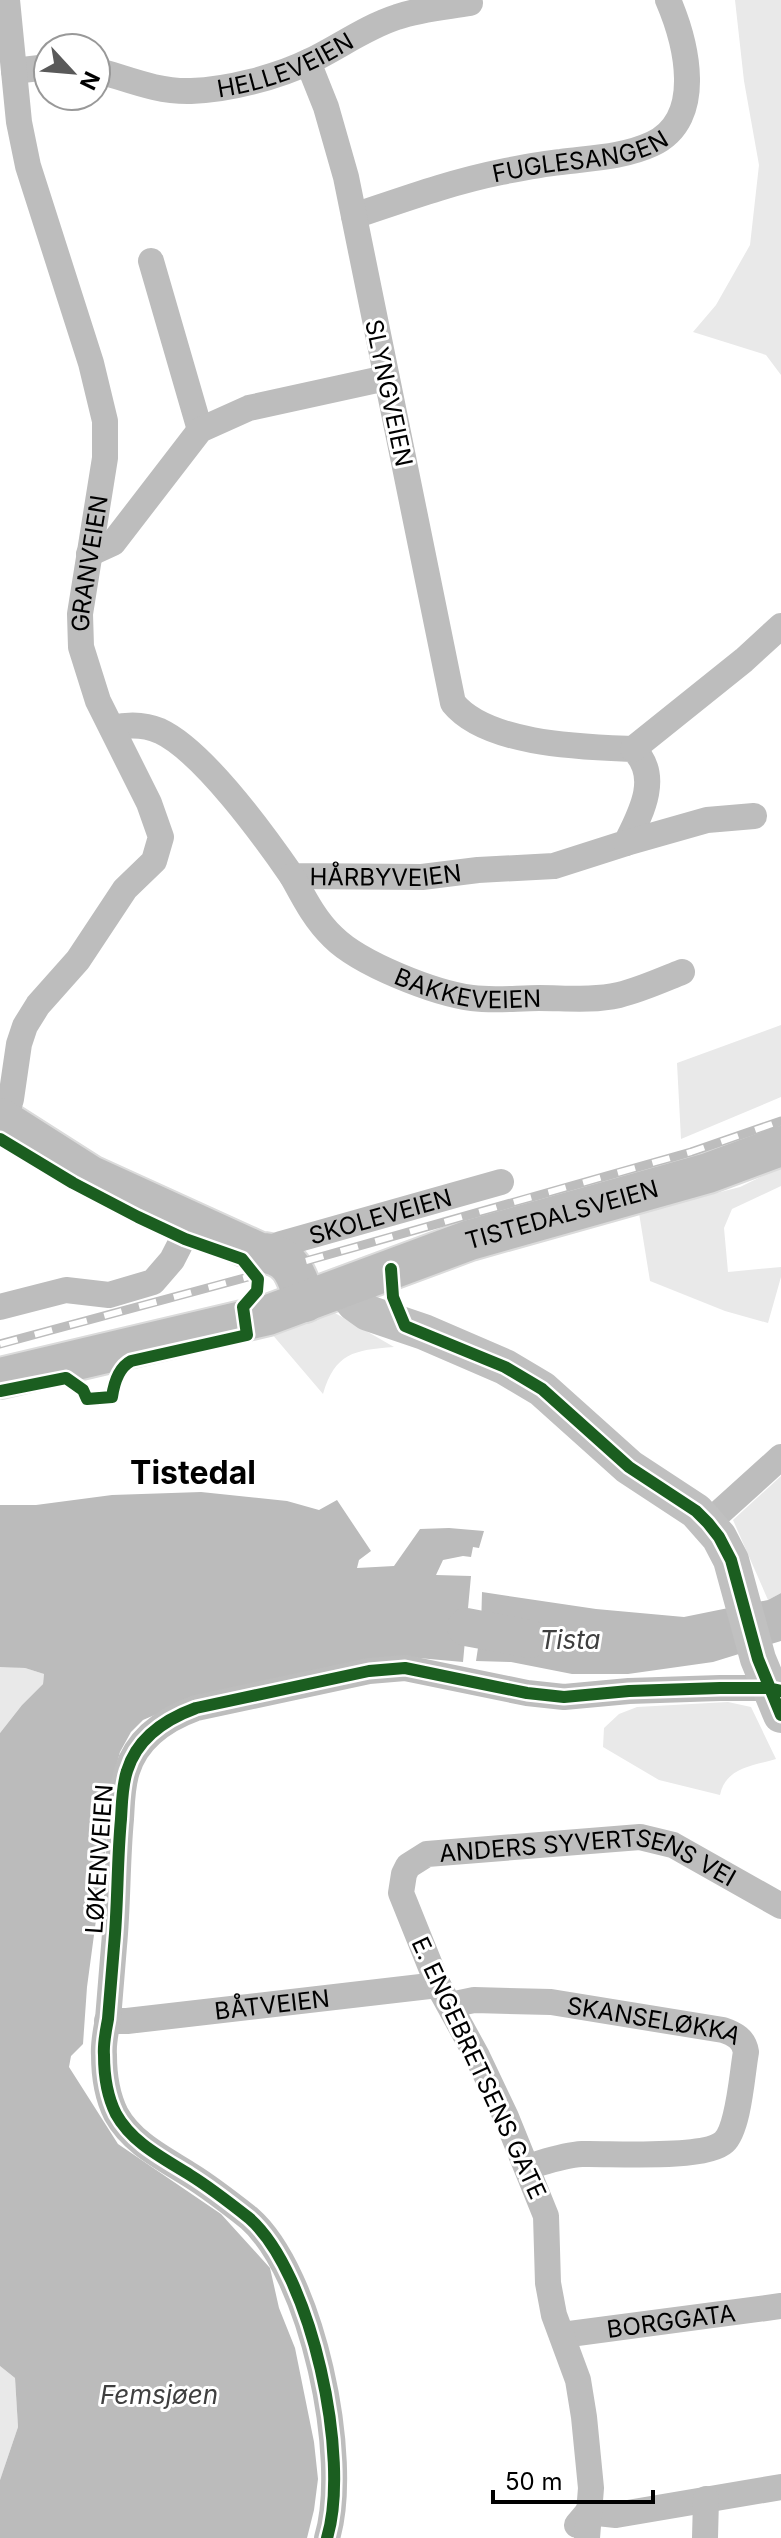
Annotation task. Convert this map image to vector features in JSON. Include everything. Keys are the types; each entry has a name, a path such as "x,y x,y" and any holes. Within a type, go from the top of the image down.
{"main road":[{"path":"2,1120 91,1176 260,1253 276,1295 291,1307"},
{"name":"TISTEDALSVEIEN","path":"0,1378 291,1307 470,1240 708,1173 781,1146"},
{"path":"391,1269 393,1297 405,1326"},
{"path":"343,1289 354,1303 368,1313 505,1367 542,1389 608,1450 651,1483 696,1511 719,1537 731,1560 772,1688"}],"street":[{"name":"GRANVEIEN","path":"2,1120 11,1099 19,1044 25,1026 38,1005 78,960 125,889 154,861 160,846 157,823 98,701 81,647 80,614 104,474 105,421 91,363 28,166 19,122 7,0"},
{"name":"FUGLESANGEN","path":"354,216 481,176 618,154 661,139 681,114 686,87 682,45 668,0"},
{"name":"HELLEVEIEN","path":"112,75 152,87 189,91 249,81 308,62 399,16 470,3"},
{"name":"SLYNGVEIEN","path":"308,62 337,143 354,216 453,703 471,719 526,738 564,747 633,749"},
{"path":"14,71 32,69"},
{"path":"151,261 200,430"},
{"path":"89,554 113,543 200,430 249,408 386,378"},
{"path":"626,843 642,811 647,792 642,757 633,749 744,660 781,626"},
{"name":"HÅRBYVEIEN","path":"112,728 141,725 162,732 184,748 245,812 292,876 422,877 554,866 721,817 754,816"},
{"name":"BAKKEVEIEN","path":"292,876 311,910 348,950 383,968 468,998 589,1000 620,995 682,972"},
{"name":"SKOLEVEIEN","path":"260,1253 281,1244 501,1182"},
{"path":"0,1307 66,1290 109,1295 153,1282 172,1260 191,1223"},
{"path":"708,1523 781,1457"},
{"name":"LØKENVEIEN","path":"327,2538 334,2496 330,2424 312,2339 291,2277 278,2253 256,2225 221,2196 138,2140 117,2117 108,2091 103,2051 115,1944 120,1832 127,1771 136,1752 152,1732 173,1716 217,1702 369,1671 405,1668 527,1693 564,1697 629,1691 772,1688"},
{"name":"ANDERS SYVERTSENS VEI","path":"402,1882 408,1866 427,1854 640,1837 673,1845 781,1906"},
{"name":"E. ENGEBRETSENS GATE","path":"402,1882 401,1893 444,1995 477,2056 546,2216 548,2283 554,2315 578,2380 584,2417 591,2488 587,2525"},
{"name":"BÅTVEIEN","path":"107,2021 444,1995"},
{"name":"SKANSELØKKA","path":"444,1995 474,2000 551,2002 723,2030 735,2034 745,2045 734,2121 728,2136 718,2146 687,2152 579,2154 527,2167"},
{"name":"BORGGATA","path":"562,2335 781,2306"},
{"path":"569,2538 587,2525 616,2515 781,2487"},
{"path":"705,2538 706,2499"}],"shaded area":[{"path":"735,0 781,0 781,375 766,355 693,332 716,305 750,245 759,165 744,81"},
{"path":"781,1025 781,1097 681,1139 677,1063"},
{"path":"781,1167 781,1186 732,1209 724,1228 728,1272 781,1267 768,1323 725,1311 650,1281 639,1213 740,1187"},
{"path":"325,1312 335,1313 394,1347 348,1356 334,1370 323,1394 271,1333"},
{"path":"781,1476 781,1593 768,1600 733,1520"},
{"path":"0,1667 44,1674 43,1684 0,1733"},
{"path":"728,1702 751,1707 776,1759 734,1773 720,1795 659,1780 603,1747 604,1728 619,1714 637,1707"},
{"path":"0,2366 15,2378 18,2427 0,2480"}],"water":[{"name":"Femsjøen","path":"201,1492 287,1501 319,1510 337,1500 371,1551 359,1560 357,1568 394,1566 420,1529 484,1531 479,1548 473,1547 471,1557 443,1560 436,1575 471,1576 463,1662 396,1656 194,1698 143,1720 131,1732 120,1752 112,1782 83,2044 71,2056 69,2067 118,2144 221,2214 270,2268 279,2308 295,2348 314,2442 318,2479 314,2510 307,2538 0,2538 0,2480 18,2427 15,2378 0,2366 0,1733 43,1684 44,1674 25,1668 0,1667 0,1505 36,1505 112,1495"},
{"name":"Tista","path":"482,1592 596,1609 684,1617 768,1600 781,1593 781,1641 713,1662 628,1674 572,1674 511,1662 476,1661"}],"waterway":[{"path":"466,1627 530,1639"}],"railway":[{"path":"306,1261 691,1152 781,1121"},
{"path":"0,1344 248,1277"}],"cycle path":[{"path":"0,1139 138,1217 185,1239 242,1259 258,1279 257,1291 243,1307 247,1335 131,1361 117,1376 112,1397 87,1399 83,1390 66,1378 0,1391"},
{"path":"391,1269 393,1297 405,1326 505,1367 542,1389 629,1467 696,1511 708,1523 731,1560 758,1659 781,1715"},
{"path":"327,2538 333,2504 334,2462 329,2417 321,2369 291,2280 271,2244 249,2218 139,2142 116,2114 108,2093 104,2046 115,1930 122,1795 132,1759 154,1731 196,1708 369,1671 405,1668 527,1693 564,1697 720,1688 781,1691"}],"district":[{"name":"Tistedal","path":"193,1472"}]}
